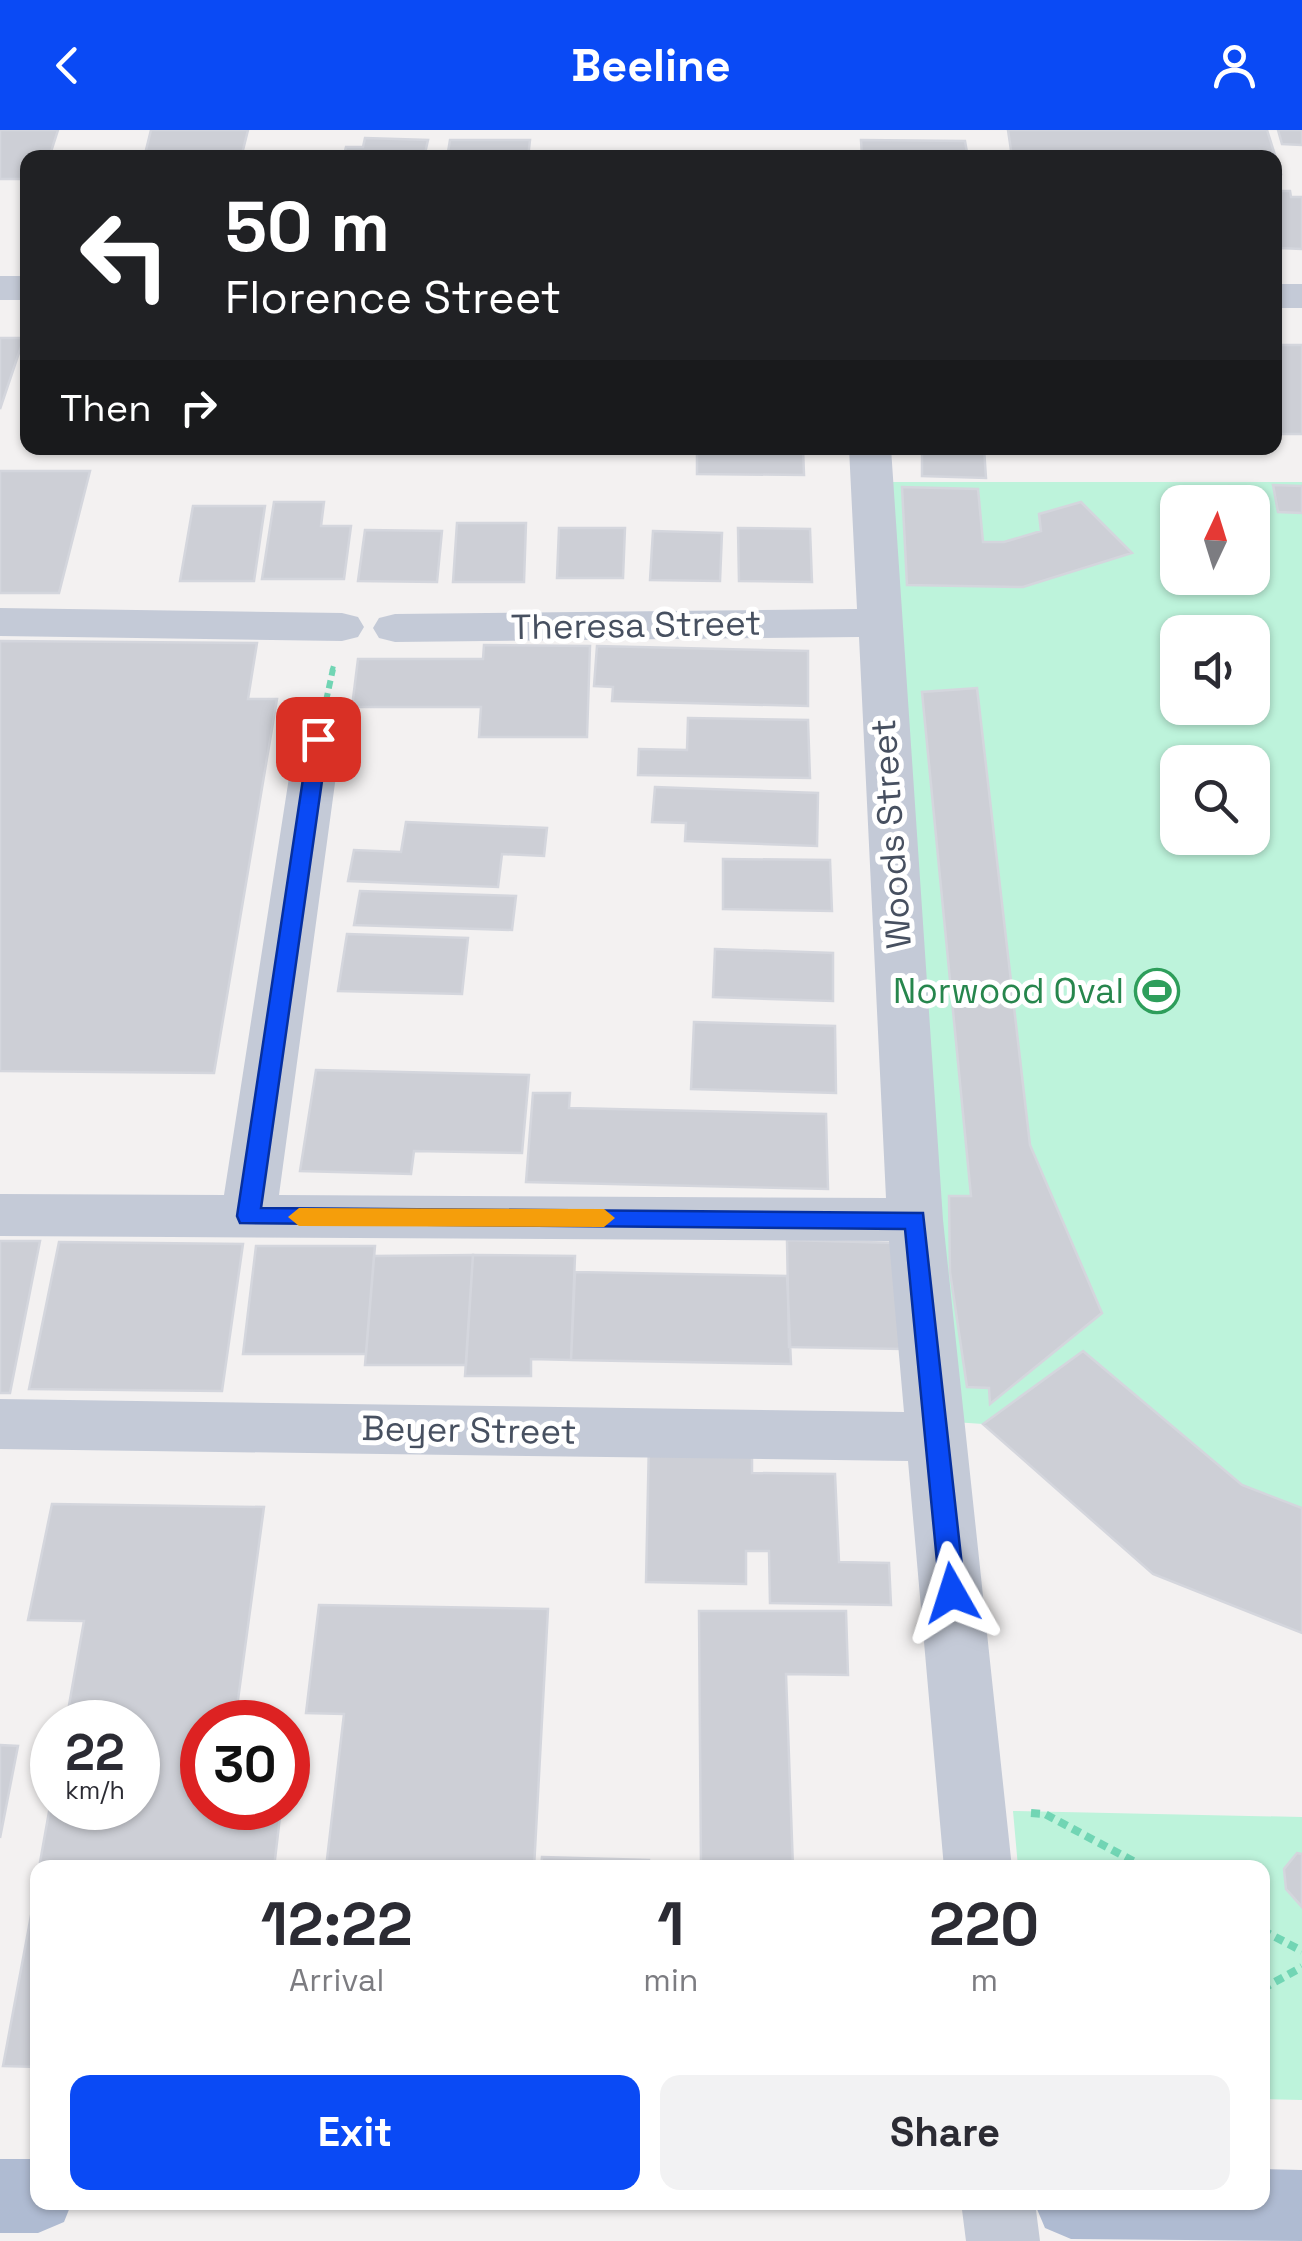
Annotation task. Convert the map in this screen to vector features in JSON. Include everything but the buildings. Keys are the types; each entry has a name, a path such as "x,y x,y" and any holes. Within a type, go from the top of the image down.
{"main road":[{"path":"0,2196 30,2196"},
{"path":"1270,2206 1302,2207"}],"street":[{"name":"Woods Street","path":"870,455 915,1220 977,1860"},
{"path":"0,622 342,626"},
{"name":"Theresa Street","path":"395,628 878,623"},
{"path":"248,1216 318,739"},
{"path":"0,1215 915,1220"},
{"name":"Beyer Street","path":"0,1424 937,1437"},
{"path":"999,2210 1002,2241"}],"path":[{"path":"1014,1812 1045,1814 1131,1860"},
{"path":"1270,1934 1302,1951"},
{"path":"1270,1985 1302,1967"}],"green space":[{"path":"884,482 1302,482 1302,1633 1153,1574 983,1424 954,1422"},
{"path":"1013,1811 1302,1817 1302,2100 1270,2099 1270,1860 1017,1860"}],"slow traffic":[{"path":"299,1217 604,1218"}],"place":[{"name":"Norwood Oval","path":"1157,991"}],"route":[{"path":"318,739 248,1216 915,1220 952,1593"}]}
